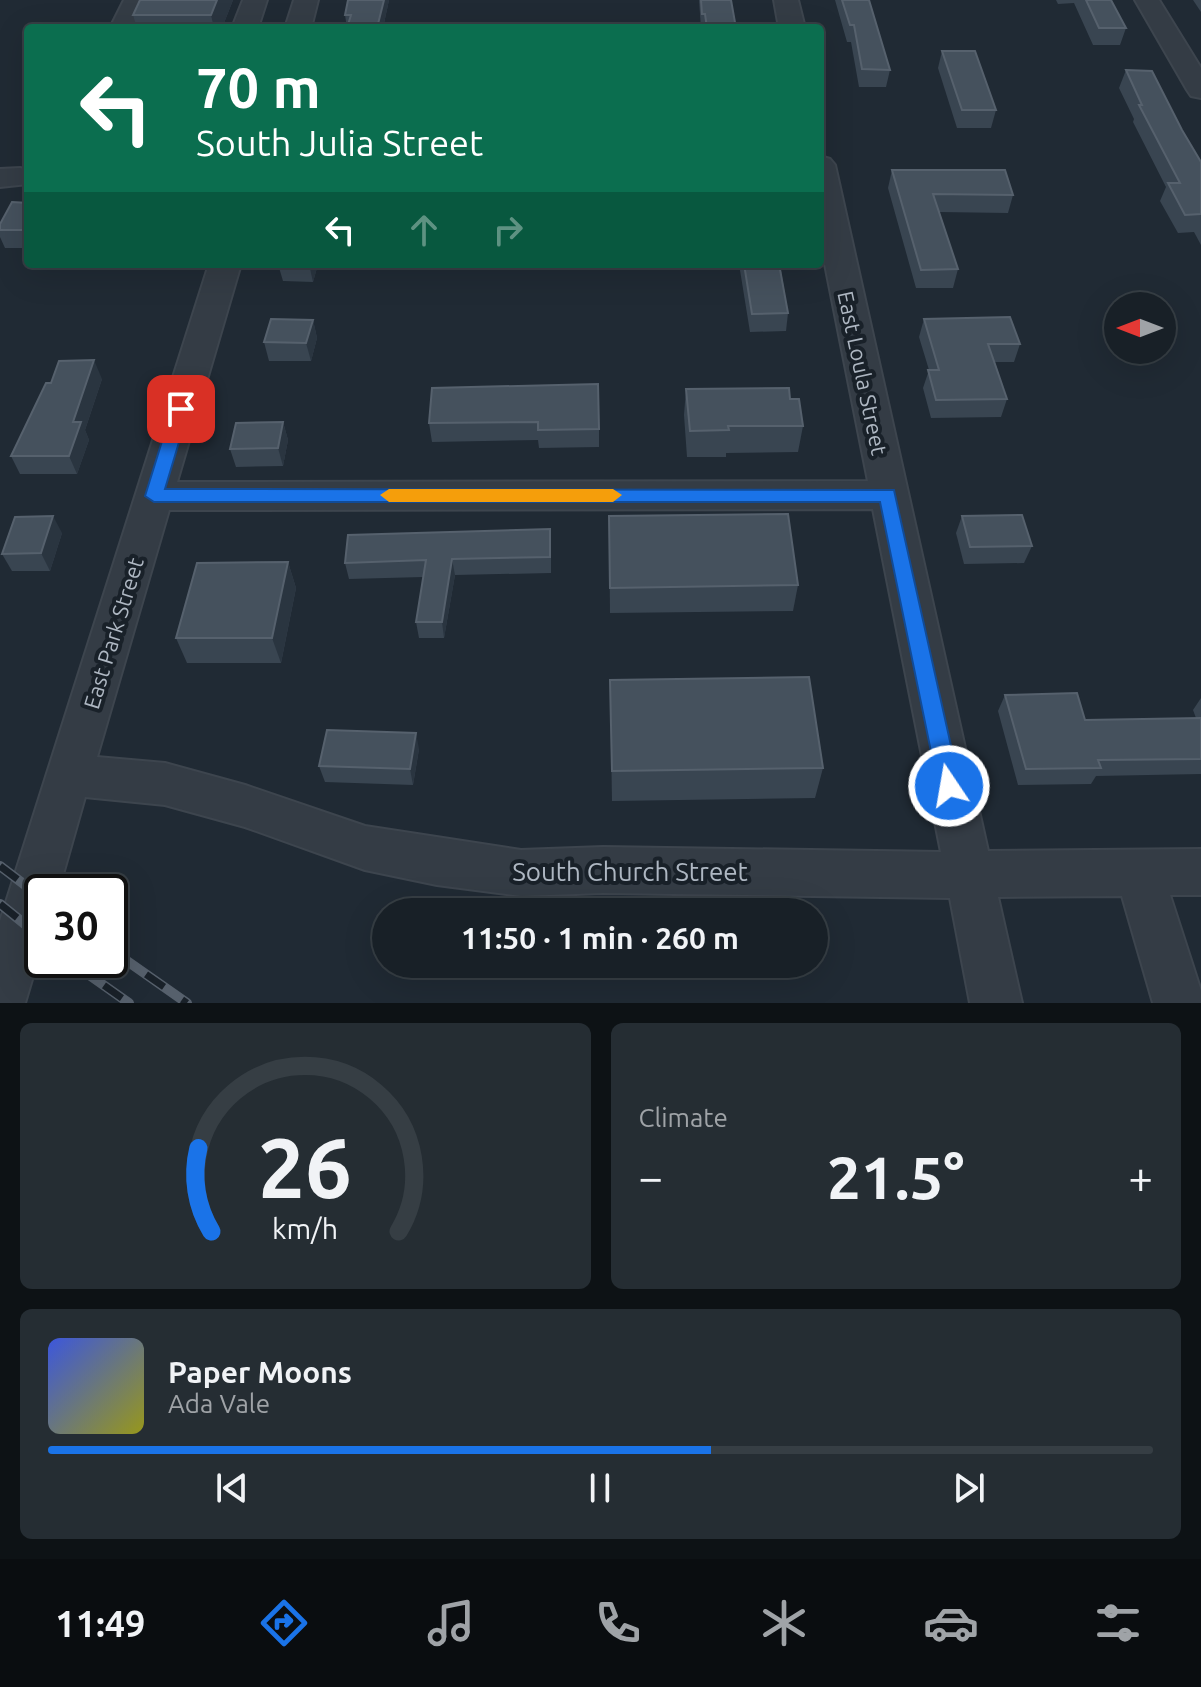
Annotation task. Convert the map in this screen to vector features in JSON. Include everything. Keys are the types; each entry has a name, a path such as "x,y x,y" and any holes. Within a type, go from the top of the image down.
{"street":[{"path":"125,24 136,0"},
{"path":"246,24 255,0"},
{"path":"299,24 306,0"},
{"path":"786,0 791,24"},
{"path":"1147,0 1201,90"},
{"name":"East Loula Street","path":"824,184 996,1003"},
{"name":"East Park Street","path":"0,1002 224,268"},
{"path":"154,496 888,495"},
{"name":"South Church Street","path":"71,775 165,784 245,806 365,848 437,862 521,873 603,870 1201,872"},
{"path":"1139,872 1179,1003"}],"building":[{"path":"140,0 217,0 211,15 133,15"},
{"path":"348,0 384,0 378,24 348,24 351,15 345,15"},
{"path":"701,0 731,0 735,24 706,24 705,14 702,14"},
{"path":"842,0 869,0 890,70 862,69 854,25 850,25"},
{"path":"1086,0 1111,0 1126,28 1099,28"},
{"path":"942,51 975,51 996,110 962,110"},
{"path":"1126,70 1152,71 1201,162 1201,214 1185,215 1168,183 1180,183 1139,105 1142,105"},
{"path":"892,170 1005,170 1013,195 933,194 958,269 921,270"},
{"path":"12,202 24,203 24,230 0,230"},
{"path":"745,268 780,268 788,313 752,314"},
{"path":"1010,317 1020,344 988,344 1007,399 936,400 928,370 939,370 924,319"},
{"path":"271,319 313,320 306,343 264,342"},
{"path":"94,360 73,422 81,422 69,456 11,456 46,383 51,383 59,361"},
{"path":"598,384 599,429 538,430 538,422 429,423 432,388"},
{"path":"789,388 790,399 799,399 803,426 728,426 729,430 690,431 686,389"},
{"path":"283,422 278,448 230,449 236,423"},
{"path":"788,514 798,585 610,588 609,516"},
{"path":"1022,515 1032,546 970,547 962,516"},
{"path":"53,516 41,553 2,554 15,517"},
{"path":"550,529 550,557 452,559 442,622 416,622 426,560 345,563 348,535"},
{"path":"288,562 272,638 176,638 197,563"},
{"path":"809,677 823,768 612,771 610,680"},
{"path":"1077,693 1085,720 1201,718 1201,759 1098,760 1101,768 1026,769 1005,695"},
{"path":"327,730 416,733 410,769 319,766"}],"railway":[{"path":"0,866 24,884"},
{"path":"0,904 24,923"},
{"path":"128,962 187,1003"},
{"path":"94,978 129,1003"}],"slow traffic":[{"path":"389,495 613,495"}],"route":[{"path":"181,409 154,496 888,495 949,786"}]}
